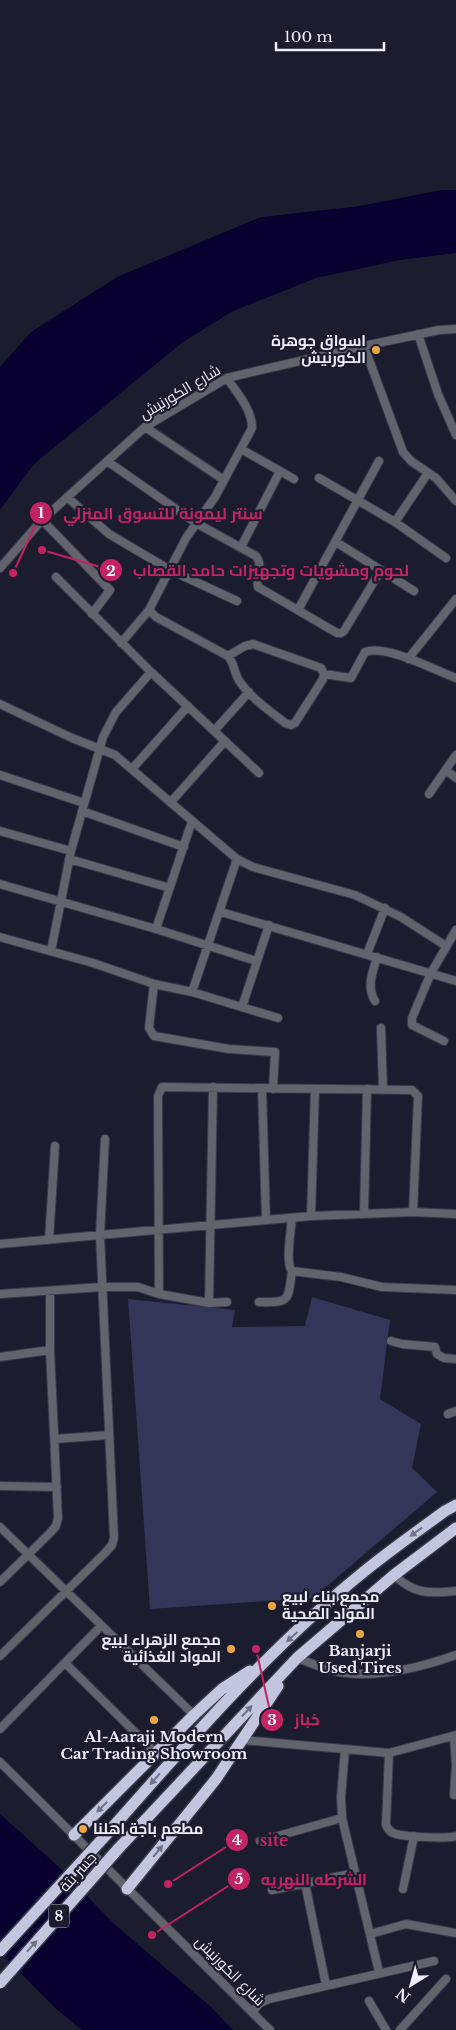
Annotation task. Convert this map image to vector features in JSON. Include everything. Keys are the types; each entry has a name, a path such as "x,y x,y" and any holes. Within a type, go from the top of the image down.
{"highway":[{"name":"8","path":"0,1951 191,1738 268,1659 366,1570 452,1509"},
{"name":"8","path":"297,1658 394,1575 456,1528"},
{"path":"127,1889 216,1779 297,1658"},
{"name":"جسر بتة","path":"0,1983 118,1849 297,1658"},
{"path":"74,1835 156,1752 222,1689 268,1659"}],"street":[{"name":"شارع الكورنيش","path":"0,568 42,520 145,428 227,378 418,334 456,328"},
{"path":"418,334 442,404 456,435"},
{"path":"364,346 402,452 411,462 436,478 456,501"},
{"path":"122,643 149,610 186,538 215,497 252,428 252,420 248,409 227,378"},
{"path":"145,428 224,480"},
{"path":"241,449 294,479"},
{"path":"107,461 196,522 256,556 260,561 258,586 337,633 341,633 381,570"},
{"path":"298,610 379,461"},
{"path":"241,547 280,471"},
{"path":"395,522 428,473"},
{"path":"319,478 395,522 446,558"},
{"path":"67,497 109,534 170,570 237,601"},
{"path":"42,520 110,590 92,614"},
{"path":"336,542 414,591"},
{"path":"56,578 151,672 259,773"},
{"path":"408,659 455,603"},
{"path":"149,610 156,617 228,656 233,662 239,681 285,724 291,726 295,723 323,679 324,674 321,668 253,644 245,646 228,656"},
{"path":"324,674 351,678 365,652 379,649 456,678"},
{"path":"52,951 71,850 108,724 151,672"},
{"path":"214,731 249,692"},
{"path":"0,704 72,738 114,754 238,859 253,866 355,895 384,908 446,946"},
{"path":"132,769 188,706"},
{"path":"170,802 226,741"},
{"path":"429,794 456,756"},
{"path":"446,770 456,778"},
{"path":"0,775 184,847"},
{"path":"156,930 192,821"},
{"path":"0,831 71,850"},
{"path":"69,859 170,888"},
{"path":"192,992 238,859"},
{"path":"0,884 256,961"},
{"path":"367,954 384,908"},
{"path":"221,912 456,981"},
{"path":"242,1007 269,925"},
{"path":"444,1041 412,1025 412,1018 432,973 456,930"},
{"path":"0,937 93,963 154,984 192,992 278,1018"},
{"path":"374,1001 370,985 377,957"},
{"path":"154,984 150,1033 154,1036 189,1043 229,1049 275,1052 273,1089"},
{"path":"381,1028 383,1090"},
{"path":"159,1294 159,1091 162,1087 412,1090 418,1096 413,1212"},
{"path":"209,1303 213,1088"},
{"path":"262,1088 266,1220"},
{"path":"311,1216 315,1089"},
{"path":"364,1214 367,1089"},
{"path":"0,1656 112,1545 114,1538 100,1235 106,1139"},
{"path":"49,1240 55,1146"},
{"path":"0,1244 311,1216 413,1212 456,1214"},
{"path":"259,1302 280,1303 289,1294 292,1272 289,1261 292,1218"},
{"path":"292,1272 341,1277 382,1288 456,1290"},
{"path":"0,1294 102,1287 138,1287 159,1294 209,1303 227,1302"},
{"path":"0,1582 56,1526 58,1518 50,1350 50,1291"},
{"path":"390,1341 435,1347 437,1354 444,1358 456,1359"},
{"path":"0,1357 50,1350"},
{"path":"54,1439 110,1435"},
{"path":"0,1486 57,1487"},
{"path":"0,1527 194,1715"},
{"path":"394,1575 406,1586 419,1591 456,1591"},
{"path":"0,1729 101,1626"},
{"path":"297,1658 334,1671 372,1674 422,1667 456,1655"},
{"path":"65,1663 156,1752"},
{"path":"243,1740 389,1753 455,1735 454,1795"},
{"path":"344,1749 340,1797 342,1818 379,1972"},
{"path":"389,1753 386,1825 391,1832 446,1838 456,1836"},
{"name":"شارع الكورنيش","path":"0,1762 270,2030"},
{"path":"260,1841 342,1818"},
{"path":"403,1889 414,1836"},
{"path":"272,1890 355,1873"},
{"path":"305,1883 326,1984"},
{"path":"370,1934 406,1924 456,1933"},
{"path":"252,2012 260,2003 269,1999 326,1984 379,1972 404,1969 434,1961"},
{"path":"400,2030 446,1980"},
{"path":"369,2001 386,2030"}],"shaded area":[{"path":"441,190 456,190 456,253 400,260 316,278 233,311 183,342 34,464 0,510 0,367 31,332 117,277 261,217 360,206"},
{"path":"312,1297 390,1320 380,1399 421,1424 412,1468 437,1492 313,1598 150,1609 128,1299 235,1310 232,1327 305,1326"},
{"path":"0,1814 59,1867 112,1922 211,2007 233,2030 82,2030 55,2008 0,1952"}],"place":[{"name":"اسواق جوهرة الكورنيش","path":"376,350"},
{"name":"لحوم ومشويات وتجهيزات حامد القصاب","path":"42,550"},
{"name":"سنتر ليمونة للتسوق المنزلي","path":"13,573"},
{"name":"مجمع بناء لبيع المواد الصحية","path":"272,1606"},
{"name":"Banjarji Used Tires","path":"360,1634"},
{"name":"مجمع الزهراء لبيع المواد الغذائية","path":"231,1649"},
{"name":"خباز","path":"256,1649"},
{"name":"Al-Aaraji Modern Car Trading Showroom","path":"154,1720"},
{"name":"مطعم باجة اهلنا","path":"83,1829"},
{"name":"site","path":"168,1884"},
{"name":"الشرطه النهريه","path":"152,1935"}]}
